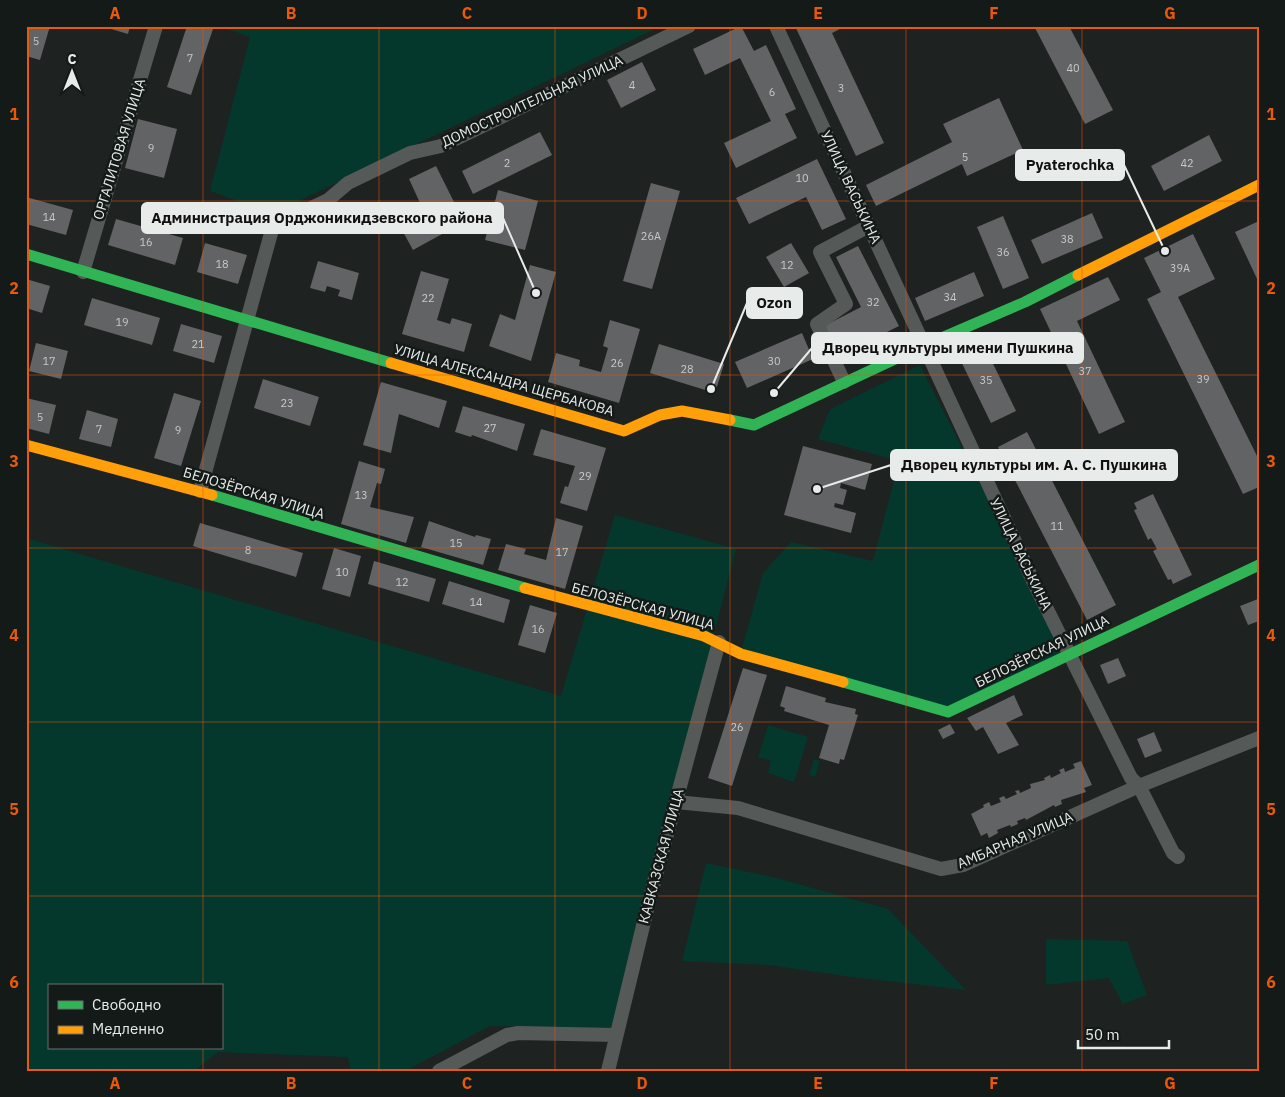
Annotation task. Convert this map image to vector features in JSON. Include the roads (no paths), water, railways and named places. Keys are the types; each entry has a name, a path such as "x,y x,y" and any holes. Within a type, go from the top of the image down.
{"street":[{"name":"ОРГАЛИТОВАЯ УЛИЦА","path":"83,272 156,26"},
{"name":"ДОМОСТРОИТЕЛЬНАЯ УЛИЦА","path":"200,492 274,226 328,200 348,183 403,156 441,146 689,26"},
{"name":"УЛИЦА ВАСЬКИНА","path":"776,26 1031,577 1131,778 1139,786 1173,852 1178,857"},
{"name":"УЛИЦА АЛЕКСАНДРА ЩЕРБАКОВА","path":"26,254 247,322 624,431 660,415 682,411 754,425 925,345 1025,302 1259,185"},
{"path":"844,382 817,324 846,304 820,252 869,226"},
{"name":"БЕЛОЗЁРСКАЯ УЛИЦА","path":"26,445 200,492 551,596 704,636 741,654 948,712 1259,565"},
{"name":"КАВКАЗСКАЯ УЛИЦА","path":"608,1071 649,901 718,642"},
{"name":"АМБАРНАЯ УЛИЦА","path":"676,802 689,805 738,808 941,869 963,865 1139,786 1259,738"},
{"path":"439,1071 507,1035 518,1033 616,1035"}],"place":[{"name":"Pyaterochka","path":"1165,251"},
{"name":"Администрация Орджоникидзевского района","path":"536,293"},
{"name":"Ozon","path":"711,389"},
{"name":"Дворец культуры имени Пушкина","path":"774,393"},
{"name":"Дворец культуры им. А. С. Пушкина","path":"817,489"}]}
